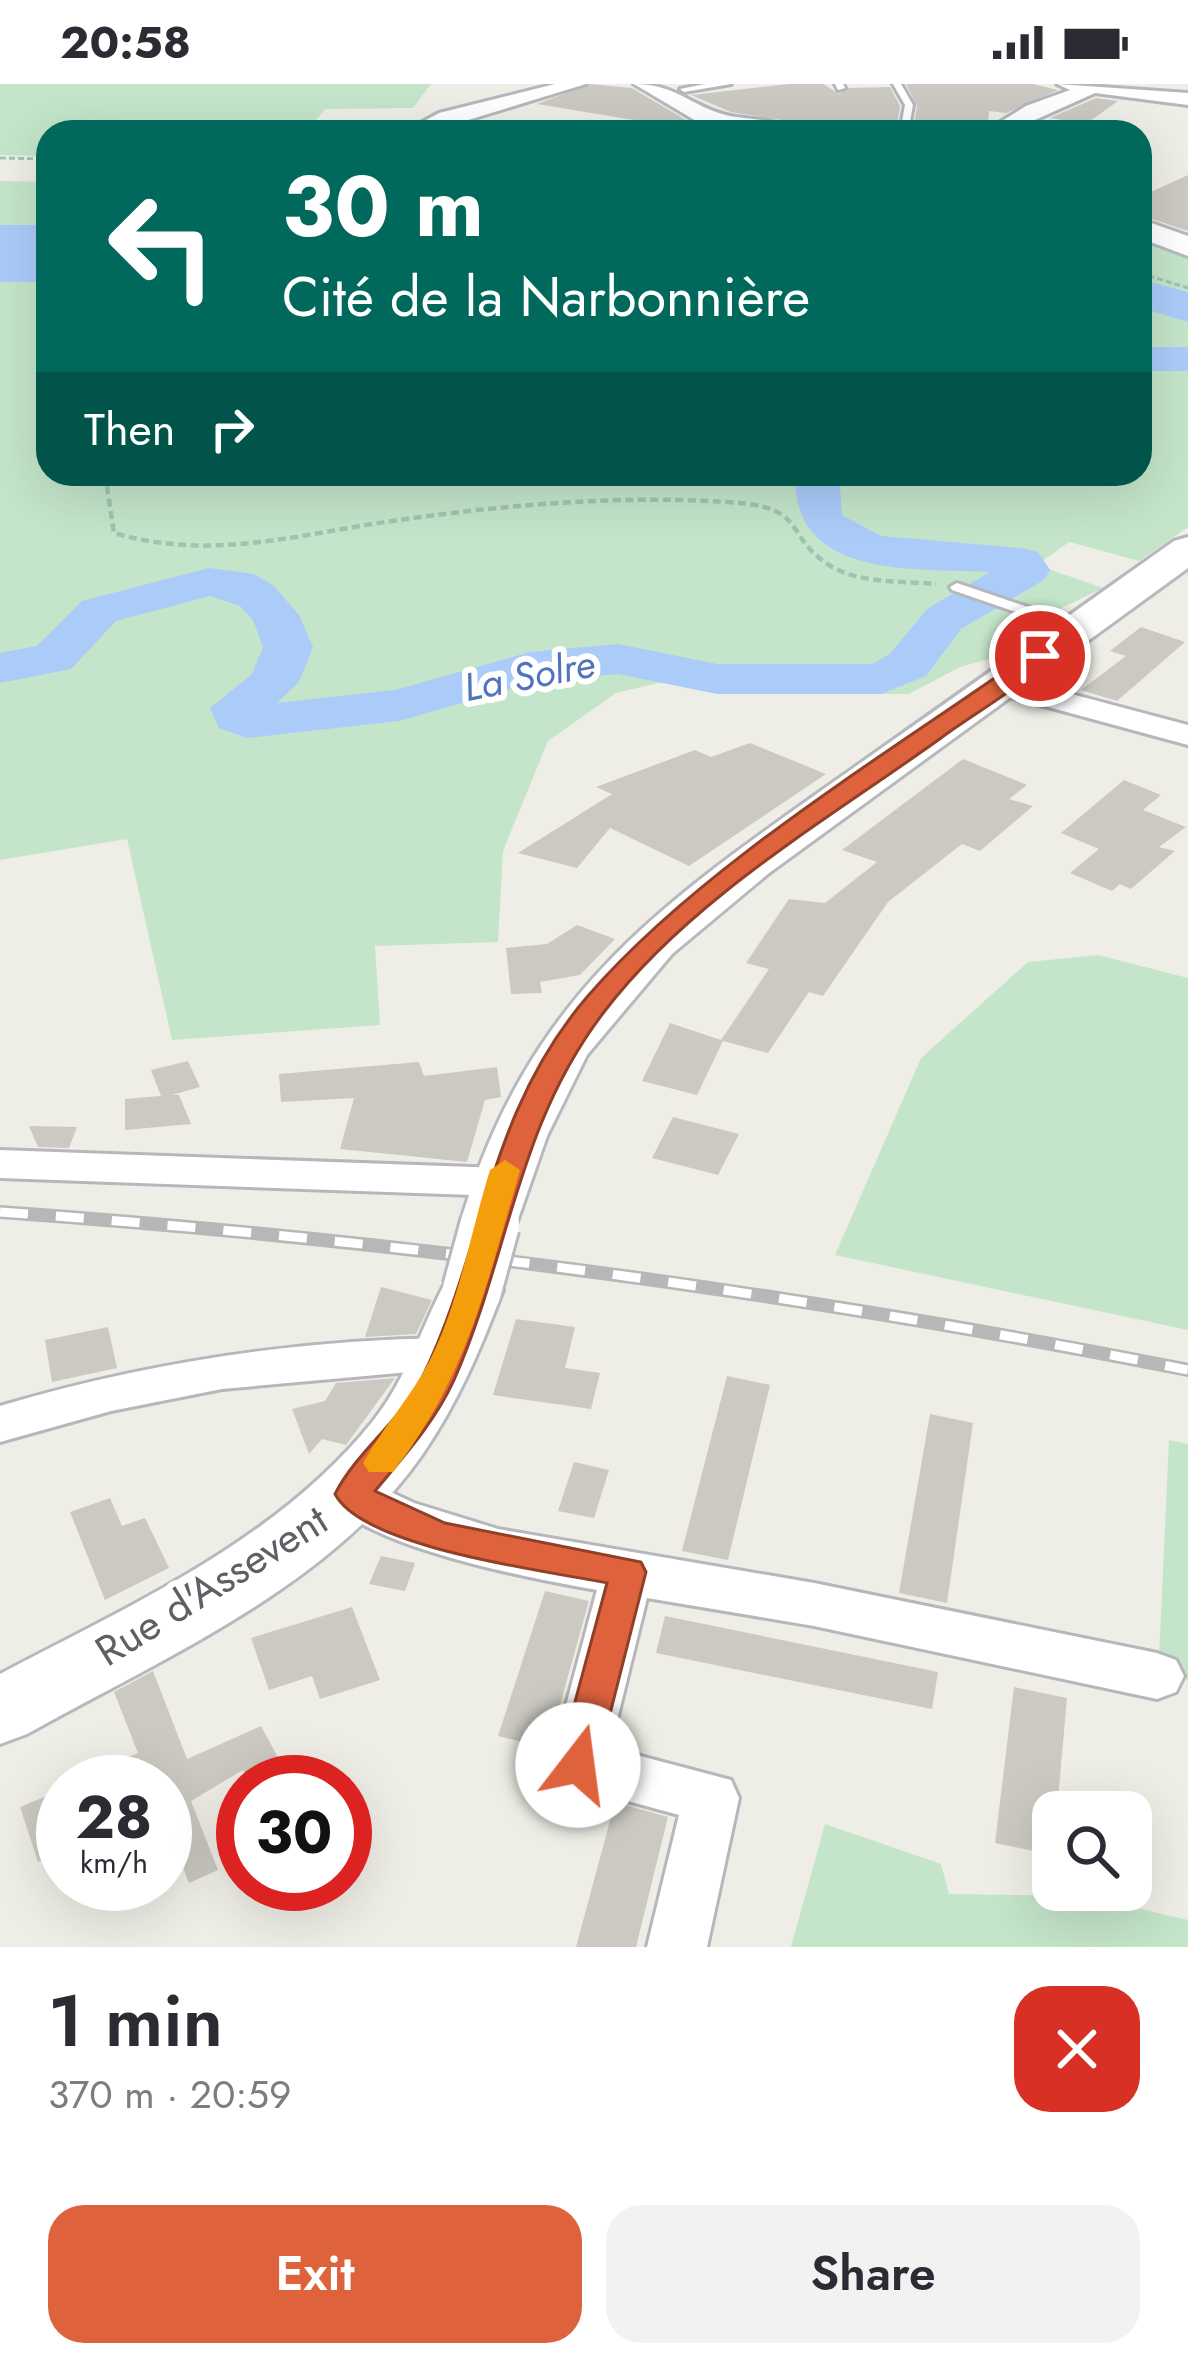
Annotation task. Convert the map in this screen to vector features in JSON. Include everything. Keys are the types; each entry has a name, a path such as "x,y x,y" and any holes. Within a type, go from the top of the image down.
{"street":[{"path":"440,120 578,84"},
{"path":"646,84 713,120"},
{"path":"1066,84 1172,90 1188,99"},
{"path":"1015,120 1094,88"},
{"path":"1152,233 1188,247"},
{"name":"Rue d'Assevent","path":"0,1712 276,1553 352,1494 409,1428 449,1355 495,1203 548,1073 596,1004 639,958 740,871 1188,549"},
{"path":"1000,684 1188,735"},
{"path":"0,1163 495,1203"},
{"path":"0,1424 149,1383 294,1360 449,1355"},
{"path":"352,1494 388,1516 442,1537 1157,1676"},
{"path":"628,1572 578,1765 711,1798 676,1947"}],"lane":[{"path":"683,89 727,84"},
{"path":"897,84 909,105 906,120"},
{"path":"957,587 1079,629"}],"path":[{"path":"0,158 36,159"},
{"path":"1152,277 1188,288"},
{"path":"107,486 114,533 145,544 270,547 381,522 475,510 749,503 793,519 813,551 845,572 957,587"}],"green space":[{"path":"0,84 431,84 413,108 325,109 316,120 36,120 36,156 0,155"},
{"path":"0,181 36,182 36,486 1152,486 1152,312 1188,322 1188,527 1139,561 1069,542 1037,565 1103,588 1051,613 1000,656 960,667 909,694 743,694 692,682 658,683 616,693 548,741 503,851 498,942 375,946 380,1025 172,1040 127,839 0,860"},
{"path":"1152,240 1188,255 1188,292 1152,282"},
{"path":"1098,955 1188,978 1188,1330 835,1255 921,1058 1028,962"},
{"path":"1169,1440 1188,1444 1188,1680 1159,1658"},
{"path":"825,1824 941,1864 949,1894 1032,1895 1032,1911 1149,1911 1188,1920 1188,1947 791,1947"}],"water":[{"path":"0,225 36,225 36,282 0,282"},
{"path":"1152,282 1188,292 1188,322 1152,312"}],"building":[{"path":"590,84 632,88 686,120 634,120 537,104"},
{"path":"789,84 823,84 839,94 849,88 890,87 900,106 898,120 781,120 731,112 691,95"},
{"path":"906,84 1033,84 1058,90 1006,113 989,111 988,120 915,120 917,106"},
{"path":"1096,98 1118,101 1092,120 1050,118"},
{"path":"1188,175 1188,231 1152,219 1152,192"},
{"path":"1141,627 1185,642 1117,701 1081,690 1126,656 1110,651"},
{"path":"750,743 826,774 689,866 610,828 577,868 518,853 612,794 596,787 695,750 711,757"},
{"path":"963,759 1027,785 1009,799 1033,806 980,851 962,844 888,902 823,996 809,992 768,1053 723,1041 697,1095 642,1081 670,1023 721,1040 769,969 746,963 789,899 825,903 877,862 842,850"},
{"path":"1124,780 1161,795 1143,810 1186,827 1159,847 1175,851 1131,889 1120,884 1112,891 1070,873 1099,849 1061,833"},
{"path":"577,925 615,939 580,975 540,982 542,993 511,994 506,948 547,944"},
{"path":"188,1061 200,1087 172,1095 179,1095 191,1124 125,1130 125,1099 161,1096 151,1070"},
{"path":"419,1062 424,1076 497,1067 501,1097 485,1100 467,1162 340,1149 354,1098 281,1102 279,1074"},
{"path":"673,1117 739,1134 718,1175 652,1158"},
{"path":"29,1126 77,1127 69,1148 38,1147"},
{"path":"381,1287 432,1300 416,1334 365,1337"},
{"path":"516,1319 575,1327 565,1368 600,1373 591,1409 493,1395"},
{"path":"108,1327 117,1368 52,1382 45,1340"},
{"path":"727,1376 770,1385 728,1560 682,1551"},
{"path":"395,1378 346,1445 322,1439 309,1454 292,1409 325,1401 336,1383"},
{"path":"930,1414 973,1423 947,1603 899,1593"},
{"path":"574,1462 609,1470 594,1518 558,1511"},
{"path":"110,1498 122,1526 145,1518 169,1568 105,1600 70,1512"},
{"path":"381,1556 415,1563 405,1591 369,1584"},
{"path":"545,1591 589,1601 548,1748 498,1736"},
{"path":"352,1607 380,1680 320,1699 312,1676 269,1690 251,1638"},
{"path":"665,1616 938,1672 932,1709 656,1653"},
{"path":"153,1671 185,1755 133,1755 138,1753 114,1692"},
{"path":"1014,1687 1067,1698 1059,1791 1032,1791 1032,1851 995,1843"},
{"path":"261,1726 277,1755 216,1755 216,1786 192,1800 192,1757"},
{"path":"36,1800 36,1856 20,1807"},
{"path":"615,1802 668,1817 636,1947 576,1947"},
{"path":"192,1804 216,1865 216,1871 192,1882"}],"waterway":[{"name":"La Solre","path":"1152,359 1188,359"},
{"name":"La Solre","path":"0,668 53,658 99,611 209,582 237,584 257,596 275,615 288,647 274,682 236,708 237,717 247,722 399,705 530,667 618,659 717,679 881,679 908,665 944,619 1027,570 1022,562 1006,559 907,554 856,544 823,521 817,486"}],"railway":[{"path":"0,1212 299,1238 597,1272 893,1316 1188,1370"}],"slow traffic":[{"path":"381,1463 409,1428 449,1355 505,1170"}],"route":[{"path":"578,1765 628,1572 442,1537 411,1527 352,1494 409,1428 436,1384 464,1315 517,1137 548,1073 596,1004 681,919 740,871 1040,656"}]}
